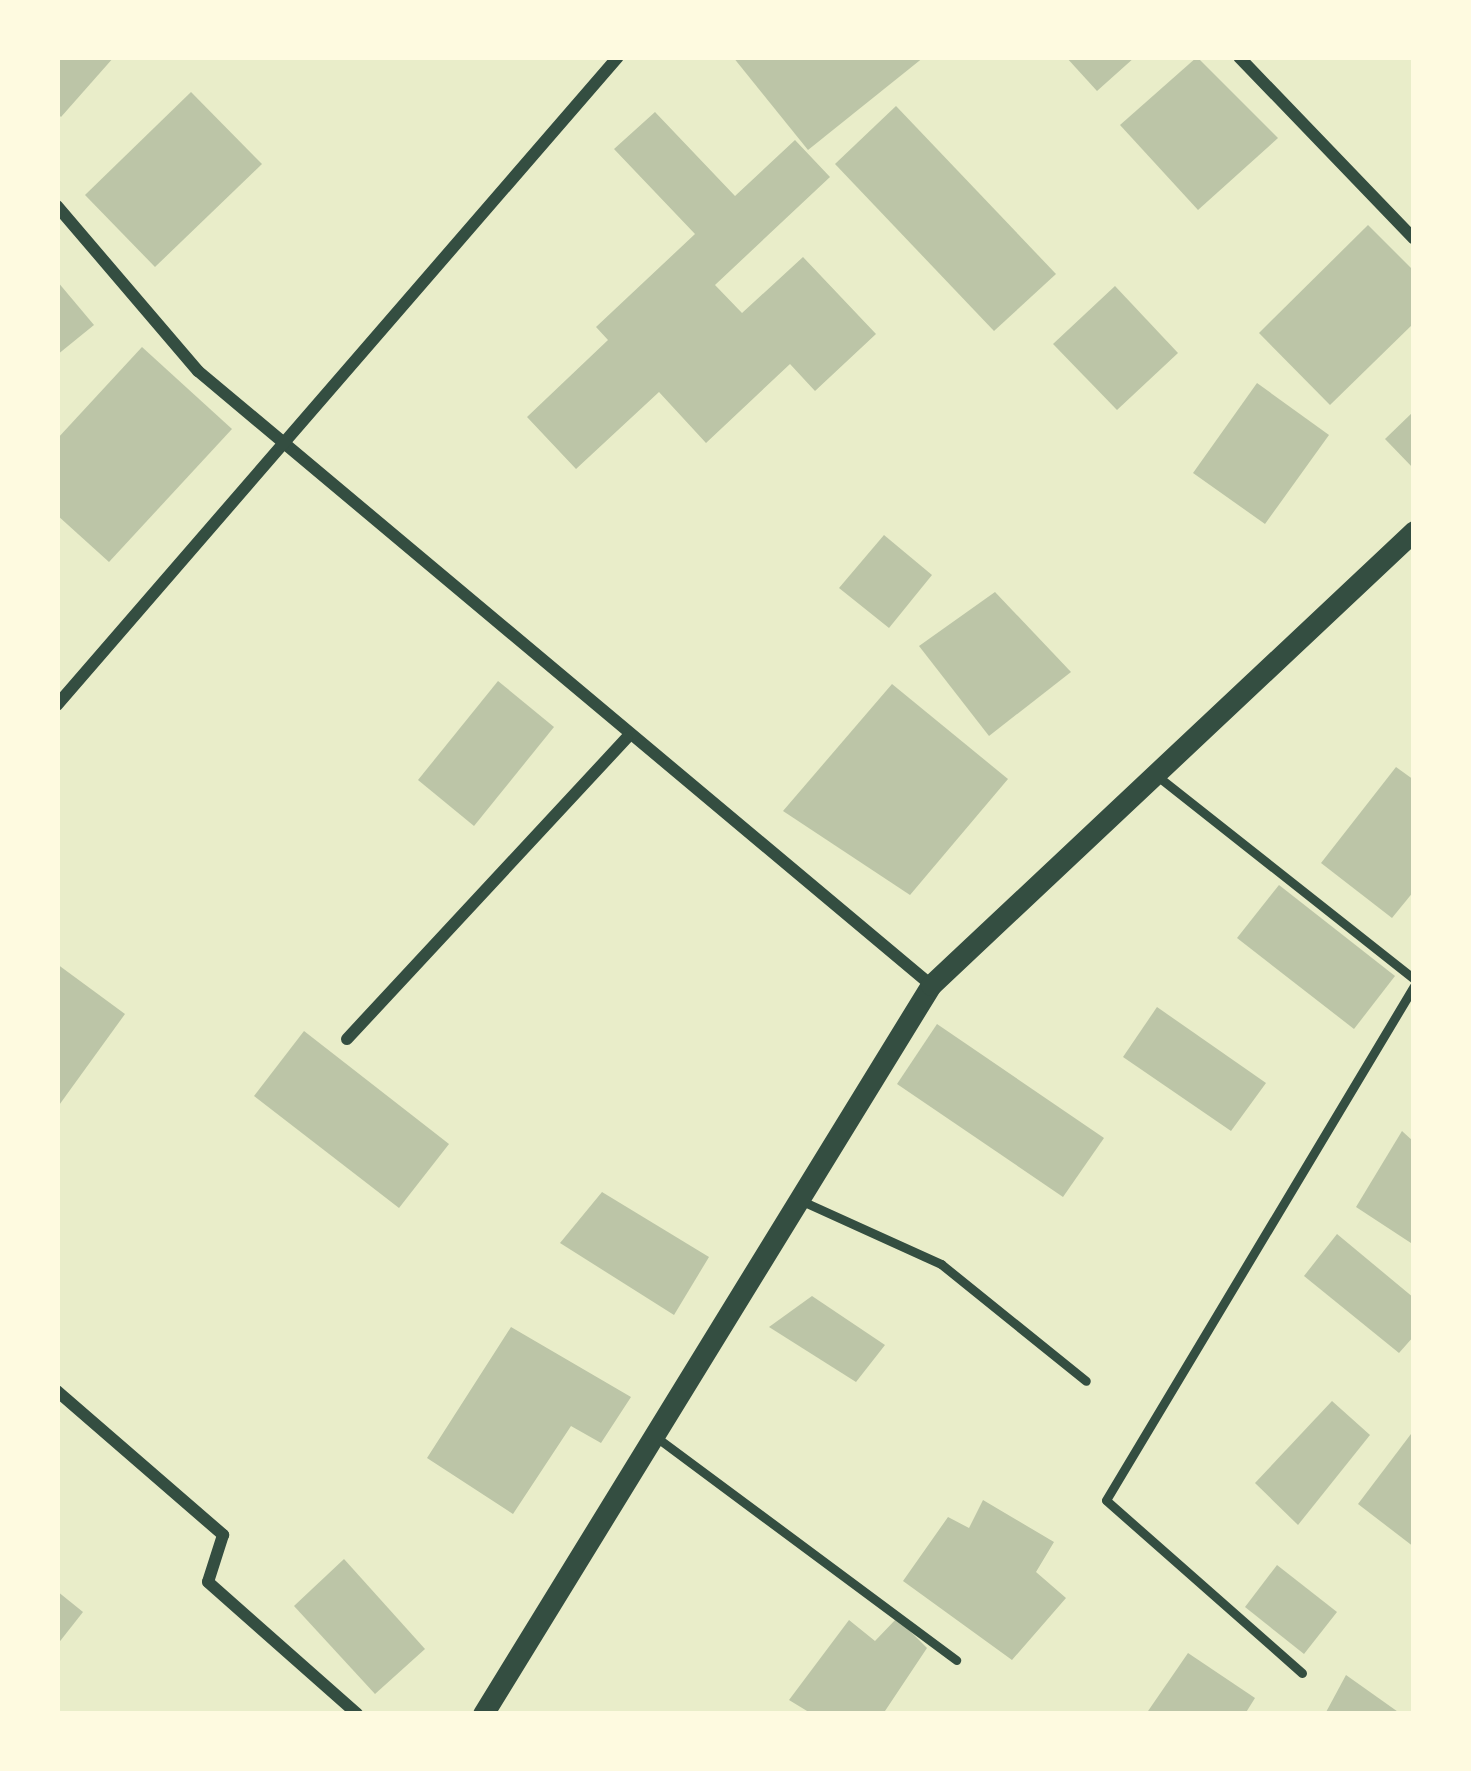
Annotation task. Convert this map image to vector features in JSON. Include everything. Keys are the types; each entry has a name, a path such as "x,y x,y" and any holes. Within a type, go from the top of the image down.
{"street":[{"path":"57,705 618,57"},
{"path":"1240,57 1414,239"},
{"path":"57,206 199,371 627,738 931,985"},
{"path":"484,1713 931,985 1414,531"},
{"path":"346,1039 627,738"},
{"path":"57,1390 224,1535 208,1582 357,1714"}],"lane":[{"path":"1156,775 1414,982 1106,1500 1302,1673"},
{"path":"802,1201 940,1264 1085,1381"},
{"path":"656,1436 956,1660"}],"building":[{"path":"57,57 114,57 61,117 57,113"},
{"path":"733,57 924,57 808,150"},
{"path":"1066,57 1135,57 1097,91"},
{"path":"1197,57 1278,138 1198,210 1120,125"},
{"path":"191,92 262,164 155,267 85,195"},
{"path":"896,106 1056,274 994,331 835,164"},
{"path":"655,112 735,196 795,140 830,177 715,285 742,313 803,257 876,334 815,391 790,364 706,443 659,392 576,469 527,417 608,340 596,327 695,234 614,149"},
{"path":"1368,225 1414,271 1414,323 1330,405 1259,333"},
{"path":"57,281 94,325 57,355"},
{"path":"1115,286 1178,353 1117,410 1053,344"},
{"path":"142,347 232,429 109,562 57,515 57,439"},
{"path":"1257,383 1329,435 1265,524 1193,473"},
{"path":"1414,411 1414,469 1385,439"},
{"path":"884,535 932,575 889,628 839,588"},
{"path":"995,592 1071,672 989,736 919,646"},
{"path":"498,681 554,727 474,826 418,780"},
{"path":"892,684 1008,779 910,895 783,811"},
{"path":"1396,767 1414,780 1414,891 1392,918 1321,863"},
{"path":"1279,885 1395,976 1354,1029 1237,938"},
{"path":"57,964 125,1014 57,1108"},
{"path":"1157,1007 1266,1083 1231,1131 1123,1057"},
{"path":"937,1024 1104,1138 1063,1197 897,1084"},
{"path":"304,1031 449,1144 399,1208 254,1096"},
{"path":"1402,1131 1414,1142 1414,1245 1356,1207"},
{"path":"602,1192 709,1257 674,1315 560,1243"},
{"path":"1337,1234 1414,1298 1414,1336 1399,1353 1304,1276"},
{"path":"812,1296 885,1345 856,1382 769,1327"},
{"path":"511,1327 631,1397 601,1443 571,1426 513,1514 427,1458"},
{"path":"1332,1401 1370,1435 1298,1525 1255,1483"},
{"path":"1414,1430 1414,1547 1358,1504"},
{"path":"983,1500 1054,1542 1036,1572 1066,1598 1012,1660 903,1581 948,1517 969,1528"},
{"path":"344,1559 425,1649 375,1694 294,1606"},
{"path":"1277,1565 1337,1612 1304,1654 1245,1607"},
{"path":"57,1591 83,1612 57,1645"},
{"path":"897,1618 927,1648 883,1714 812,1714 789,1700 849,1620 875,1641"},
{"path":"1188,1653 1255,1698 1245,1714 1146,1714"},
{"path":"1346,1675 1401,1714 1325,1714"}]}
